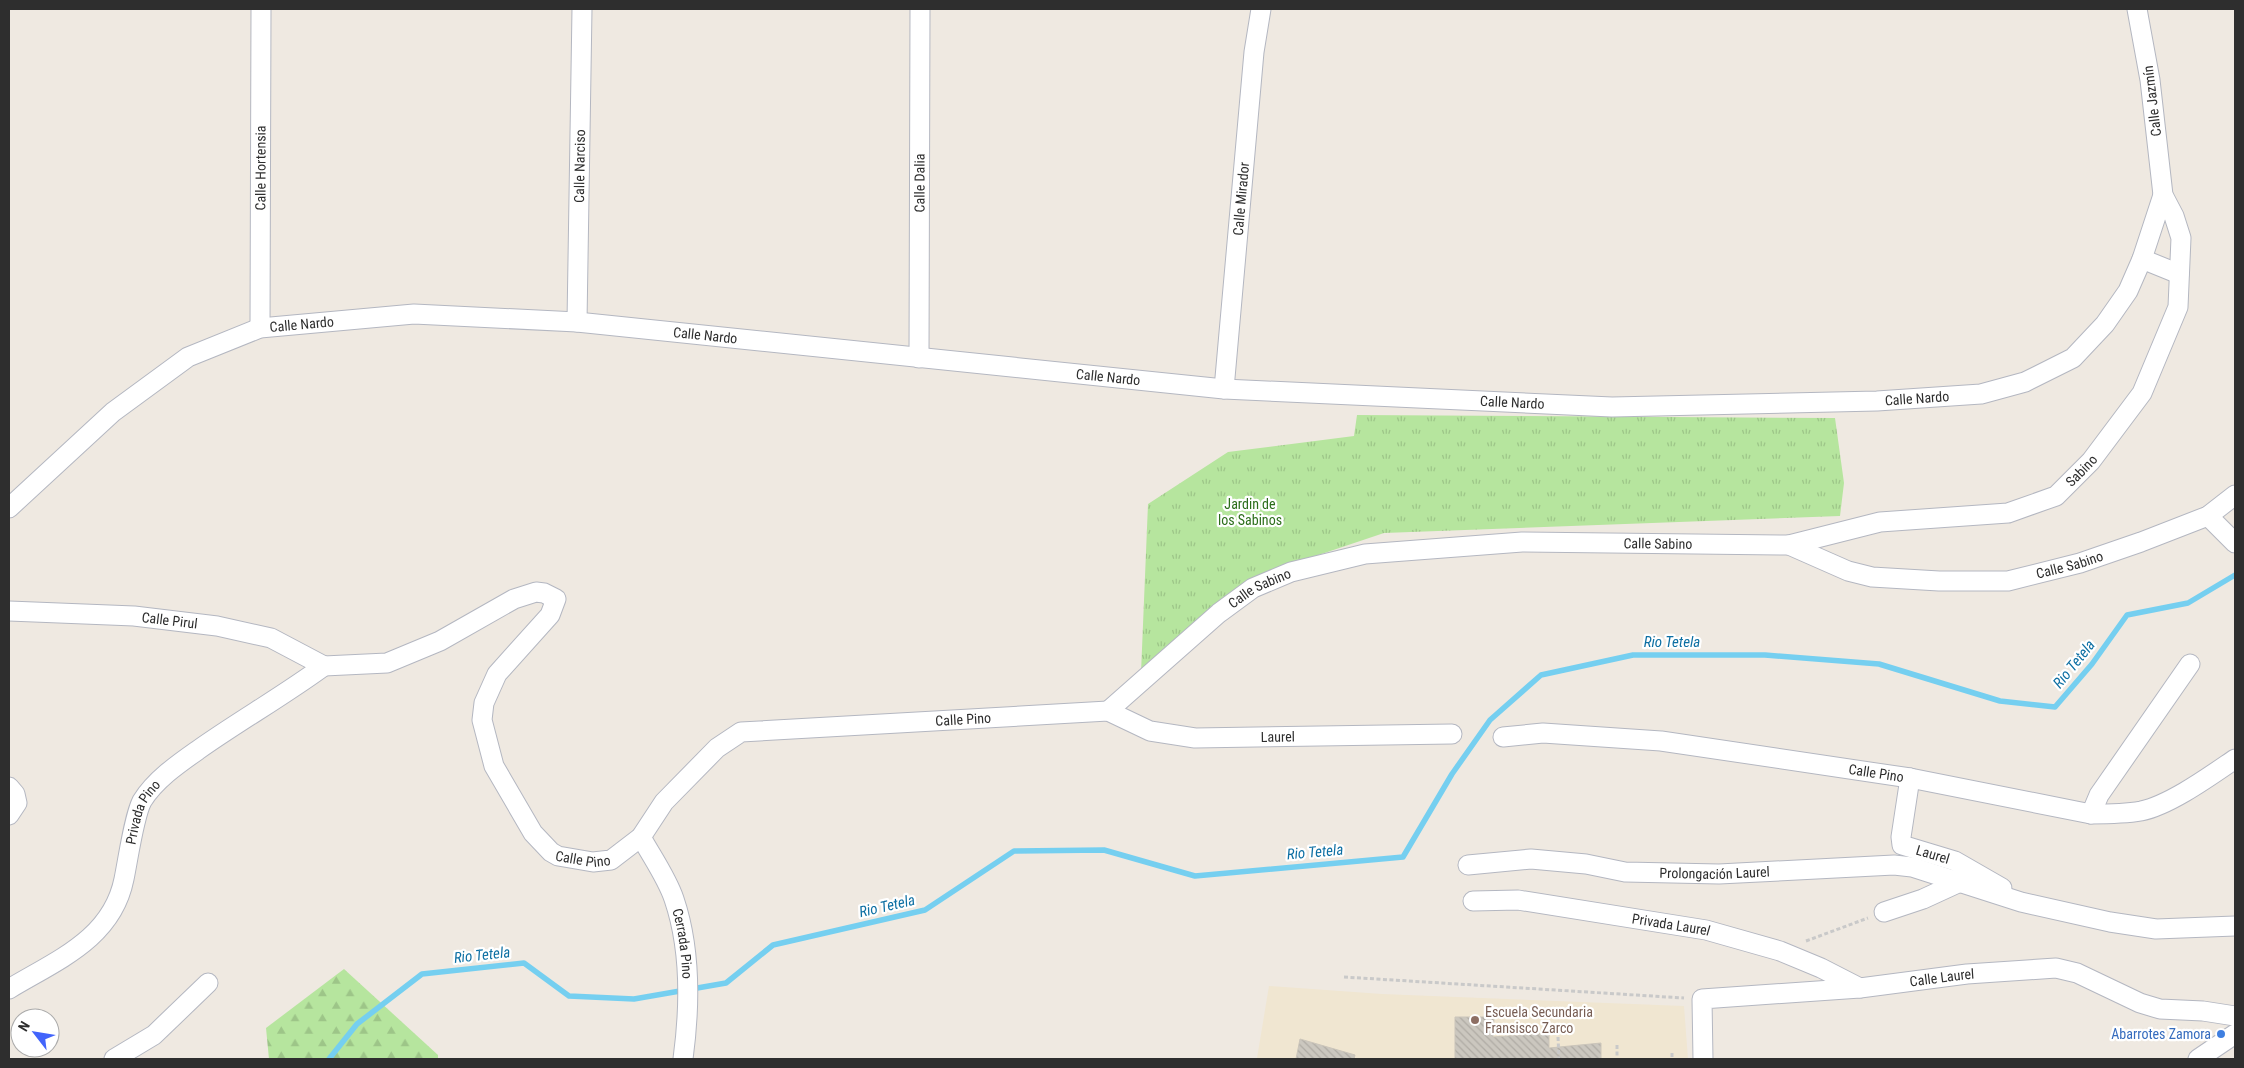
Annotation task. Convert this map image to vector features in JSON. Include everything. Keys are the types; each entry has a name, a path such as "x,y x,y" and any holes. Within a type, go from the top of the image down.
{"street":[{"name":"Calle Hortensia","path":"260,328 261,9"},
{"name":"Calle Narciso","path":"577,322 582,9"},
{"name":"Calle Dalia","path":"919,358 920,9"},
{"name":"Calle Mirador","path":"1224,390 1254,52 1261,9"},
{"name":"Calle Jazmín","path":"2137,9 2150,80 2163,195"},
{"name":"Calle Nardo","path":"9,508 113,412 188,357 260,328 414,314 577,322 1224,390 1612,407 1877,401 1981,394 2026,382 2073,358 2105,324 2128,291 2142,259 2163,195"},
{"name":"Sabino","path":"1789,545 1880,522 2008,513 2056,496 2091,461 2142,393 2178,307 2181,238 2174,216 2163,195"},
{"path":"2142,259 2179,274"},
{"name":"Calle Sabino","path":"1108,710 1220,613 1253,588 1291,572 1365,554 1522,542 1789,545 1848,571 1872,577 1940,581 2008,581 2080,563 2141,542 2208,516 2235,495"},
{"path":"2208,516 2235,543"},
{"name":"Calle Pino","path":"324,666 387,663 440,641 514,599 536,592 551,595 556,599 550,615 497,674 484,703 482,720 494,766 534,833 551,852 558,856 593,862 611,860 641,837 664,802 717,748 741,732 1108,710"},
{"name":"Calle Pirul","path":"9,611 134,616 217,626 271,638 324,666"},
{"path":"2091,814 2099,794 2190,664"},
{"name":"Privada Pino","path":"9,989 89,941 113,912 123,886 142,802 165,775 222,733 292,689 324,666"},
{"name":"Laurel","path":"1108,710 1150,731 1194,738 1452,734"},
{"name":"Calle Pino","path":"1503,737 1543,733 1661,741 1910,778 2091,814 2118,814 2142,810 2165,801 2200,782 2235,759"},
{"name":"Laurel","path":"1910,778 1901,837 1902,845 1955,861 1991,881 2021,902"},
{"path":"9,787 16,794 17,803 9,815"},
{"name":"Cerrada Pino","path":"641,837 674,898 684,944 688,1019 683,1059"},
{"name":"Prolongación Laurel","path":"1468,865 1531,859 1586,864 1625,872 1719,874 1894,865 1912,867 1960,882"},
{"path":"1884,912 1923,899 1960,882 2021,902 2110,922 2156,930 2235,926"},
{"name":"Privada Laurel","path":"1473,902 1518,900 1625,915 1706,930 1780,951 1821,968 1860,988"},
{"name":"Calle Laurel","path":"1702,999 1860,988 1967,974 2056,968 2077,973 2140,1003 2160,1009 2203,1011 2235,1016"},
{"path":"114,1059 154,1035 208,984"},
{"path":"1702,999 1703,1059"},
{"path":"2200,1059 2235,1034"}],"path":[{"path":"1780,951 1884,912"},
{"path":"1344,977 1702,999"},
{"path":"1558,1037 1559,1059"},
{"path":"1617,1045 1617,1059"},
{"path":"1672,1053 1672,1059"}],"shaded area":[{"name":"Escuela Secundaria Fransisco Zarco","path":"1269,986 1382,994 1684,1006 1688,1059 1258,1059"}],"green space":[{"name":"Jardin de los Sabinos","path":"1357,415 1835,418 1844,483 1840,516 1384,533 1259,575 1141,673 1148,504 1228,452 1354,436"},
{"path":"344,969 438,1055 438,1059 269,1059 266,1028"}],"building":[{"path":"1455,1017 1494,1017 1493,1037 1549,1033 1549,1048 1601,1043 1601,1059 1455,1059"},
{"path":"1300,1039 1355,1055 1354,1059 1296,1059"}],"waterway":[{"name":"Rio Tetela","path":"329,1059 357,1024 422,974 524,963 569,996 634,999 726,983 773,945 925,910 1014,851 1104,850 1195,876 1403,857 1452,774 1490,720 1541,675 1633,655 1765,655 1879,664 2000,701 2055,707 2092,664 2127,615 2188,603 2235,575"}],"place":[{"name":"Escuela Secundaria Fransisco Zarco","path":"1475,1020"},
{"name":"Abarrotes Zamora","path":"2221,1034"}]}
